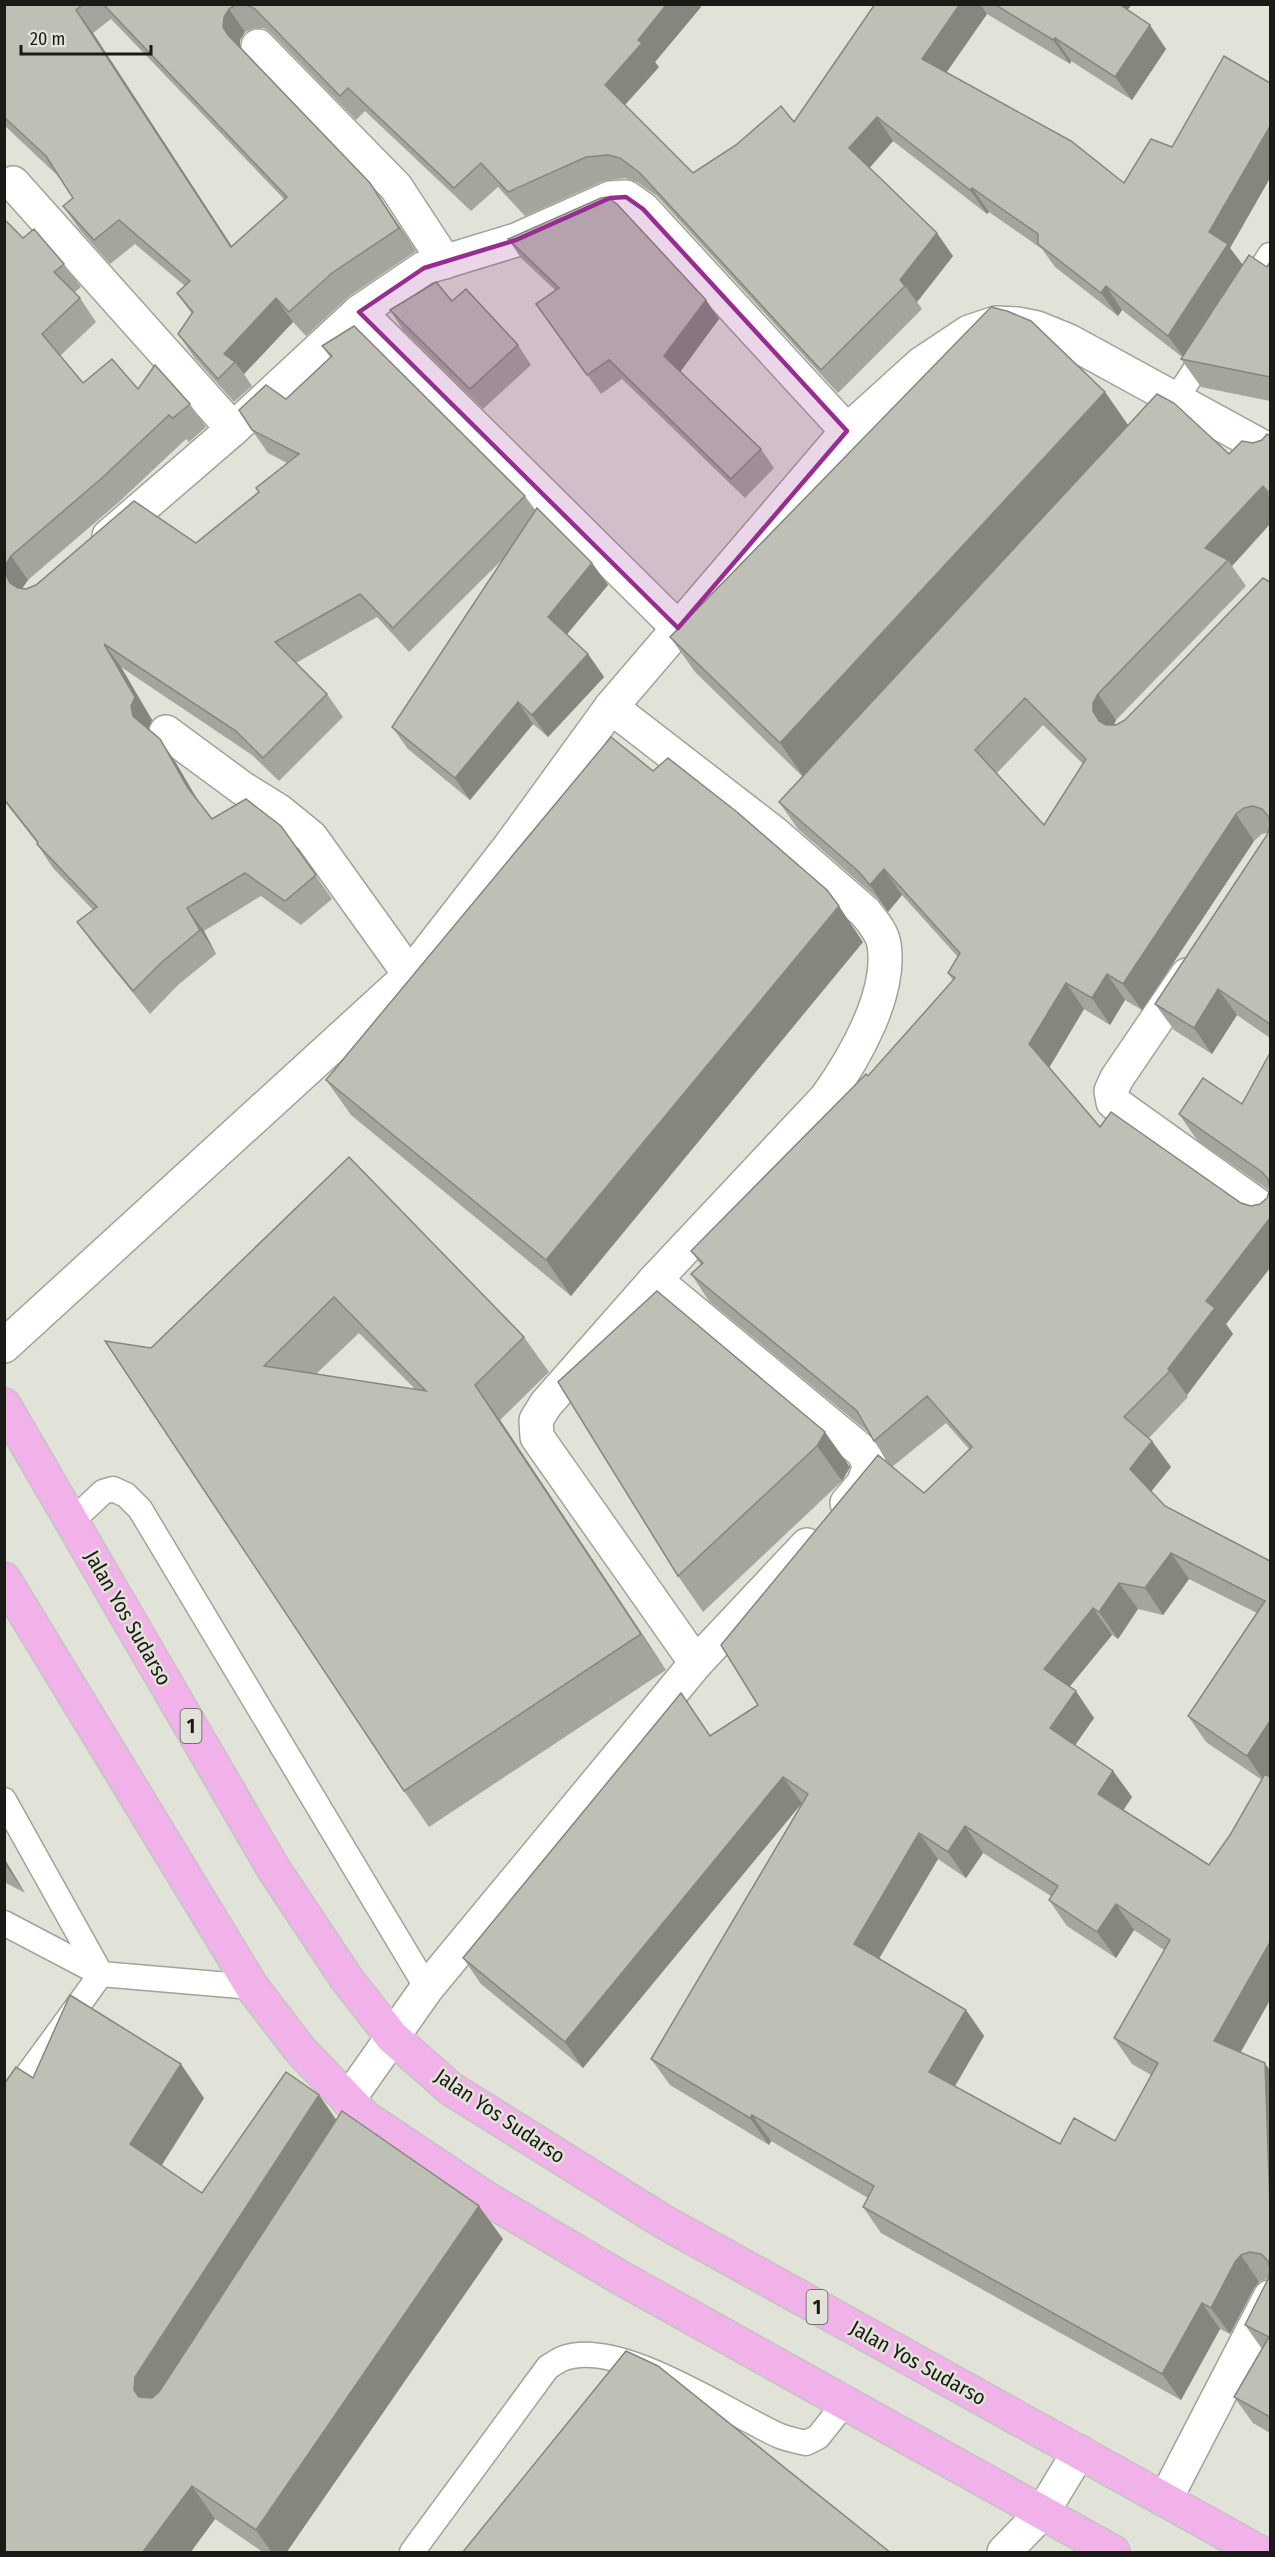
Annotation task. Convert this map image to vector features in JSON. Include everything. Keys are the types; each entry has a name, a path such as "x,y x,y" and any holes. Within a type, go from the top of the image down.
{"highway":[{"name":"Jalan Yos Sudarso","path":"4,1405 273,1868 346,1978 392,2037 451,2089 664,2222 1259,2553"},
{"path":"4,1579 252,1987 356,2118 621,2278 1113,2553"}],"street":[{"path":"258,46 396,187 445,262"},
{"path":"13,183 233,429"},
{"path":"84,557 233,429 359,312 424,268 516,240 610,198 626,197 643,209 847,431"},
{"path":"359,312 678,628"},
{"path":"4,1346 410,975 510,846 611,707 847,431 921,364 969,332 996,323 1037,328 1069,341 1270,451"},
{"path":"611,707 782,824 865,912 884,943 884,972 875,1006 857,1049 826,1098 655,1280 546,1404 536,1420 537,1437 696,1663"},
{"path":"166,732 242,788 279,811 311,837 410,975"},
{"path":"1203,952 1110,1091 1113,1102 1270,1214"},
{"path":"356,2118 392,2037 427,1988 696,1663 852,1498 863,1484 870,1466 863,1452 655,1280"},
{"path":"1165,2500 1270,2297"},
{"path":"1004,2553 1042,2512 1078,2452"}],"lane":[{"path":"1150,428 1176,399 1270,255"},
{"path":"72,1521 103,1492 113,1489 126,1495 140,1509 427,1988"},
{"path":"4,1800 101,1974"},
{"path":"4,1923 101,1974 252,1987"},
{"path":"4,2107 101,1974"},
{"path":"412,2553 548,2367 564,2358 579,2355 632,2363 661,2374 782,2437 806,2443 818,2437 845,2403"}],"highlighted area":[{"path":"626,197 643,209 847,431 678,628 359,312 424,268 516,240 610,198"}],"building":[{"path":"4,4 83,4 76,10 231,247 287,197 103,4 237,4 229,9 224,17 223,27 228,35 370,183 399,228 332,273 289,312 276,298 224,354 235,362 218,379 178,334 193,312 177,293 190,281 119,220 94,240 63,206 73,198 46,156 4,117"},
{"path":"245,4 667,4 638,40 642,43 605,85 693,173 736,145 781,106 794,122 875,4 960,4 922,59 1071,141 1124,183 1151,139 1172,147 1224,56 1270,83 1270,126 1209,232 1228,244 1168,336 1106,286 1101,293 1038,244 1038,234 972,188 970,190 877,117 849,148 937,233 900,280 905,286 821,370 640,173 620,158 608,155 586,157 508,192 481,163 454,188 348,88 340,96 255,9"},
{"path":"994,4 1119,4 1150,25 1115,77 1055,38 1053,40"},
{"path":"607,197 617,204 706,300 664,356 761,449 731,479 609,360 587,375 536,304 559,288 508,239"},
{"path":"4,219 23,238 34,229 64,264 54,272 80,298 42,334 83,383 112,359 138,389 155,365 190,404 173,418 169,415 102,478 11,556 6,564 5,573 10,583 18,588 26,589 36,585 134,501 196,543 259,492 256,488 299,454 252,430 239,410 266,385 286,399 332,356 322,346 354,326 525,496 393,628 360,594 275,642 327,694 263,758 236,731 104,644 135,697 131,706 133,716 160,739 188,788 212,819 246,799 281,826 316,875 285,901 245,873 187,908 200,930 162,962 133,991 77,922 97,907 37,844 38,842 4,799"},
{"path":"1249,255 1267,267 1270,262 1270,377 1181,359"},
{"path":"436,282 452,301 466,289 518,345 470,389 390,310"},
{"path":"991,307 1031,321 1105,392 780,743 670,637"},
{"path":"1157,394 1174,403 1229,454 1242,441 1253,443 1262,440 1267,434 1270,436 1270,494 1263,486 1205,548 1228,560 1098,694 1093,703 1093,711 1099,721 1106,725 1116,725 1125,720 1263,578 1270,582 1270,826 1269,817 1262,809 1253,806 1244,808 1236,814 1123,984 1107,974 1092,998 1066,983 1029,1044 1100,1127 1111,1112 1241,1203 1251,1206 1260,1204 1267,1198 1270,1189 1270,1218 1206,1301 1215,1308 1168,1369 1170,1371 1124,1417 1152,1441 1130,1469 1165,1506 1270,1561 1270,1721 1247,1756 1188,1716 1265,1601 1171,1553 1145,1588 1119,1583 1099,1612 1093,1608 1044,1669 1076,1691 1050,1728 1113,1771 1098,1794 1209,1865 1230,1835 1265,1774 1270,1777 1270,1942 1214,2041 1265,2063 1270,2270 1268,2261 1261,2254 1250,2252 1241,2255 1211,2308 1202,2303 1162,2374 863,2207 874,2186 752,2115 750,2118 651,2059 808,1794 783,1777 565,2042 463,1958 681,1693 710,1736 758,1705 721,1645 878,1455 924,1493 972,1447 927,1396 874,1441 857,1411 691,1274 703,1263 691,1251 866,1074 868,1076 955,978 948,973 960,953 884,869 870,885 859,872 779,802","holes":["1025,698 1086,759 1044,825 975,750","965,1826 1058,1886 1049,1900 1097,1932 1116,1904 1170,1940 1114,2038 1158,2063 1115,2141 1074,2118 1060,2144 929,2072 966,2010 854,1944 919,1833 948,1852"]},
{"path":"537,508 592,563 548,617 588,654 532,715 518,702 455,778 392,727"},
{"path":"611,737 653,771 668,758 737,812 827,890 839,906 546,1260 326,1080"},
{"path":"1270,826 1270,1024 1218,989 1194,1028 1155,1004 1267,835"},
{"path":"1270,1053 1270,1189 1268,1179 1262,1172 1179,1114 1203,1078 1242,1104"},
{"path":"349,1157 524,1337 475,1385 641,1634 404,1791 105,1341 151,1348","holes":["334,1297 426,1391 264,1366"]},
{"path":"657,1291 825,1432 817,1446 678,1576 558,1382"},
{"path":"70,1995 181,2064 130,2144 202,2193 286,2072 319,2095 135,2377 134,2390 139,2397 152,2398 159,2392 342,2111 479,2206 256,2530 192,2486 142,2553 4,2553 4,2084 16,2067 33,2078"},
{"path":"1270,2270 1270,2417 1234,2397 1269,2337 1245,2325 1268,2279"},
{"path":"626,2351 658,2366 891,2553 462,2553"}]}
